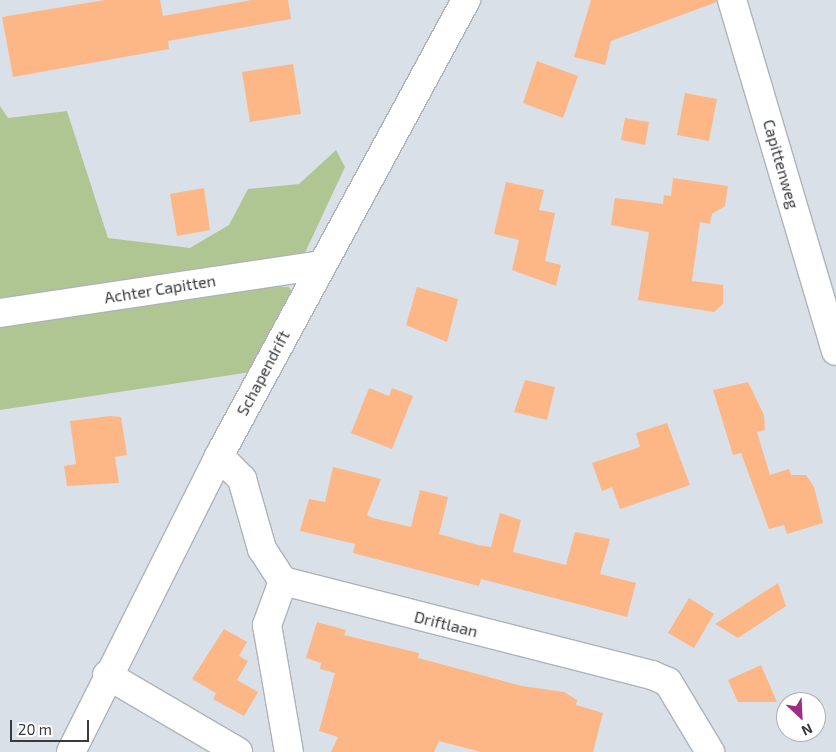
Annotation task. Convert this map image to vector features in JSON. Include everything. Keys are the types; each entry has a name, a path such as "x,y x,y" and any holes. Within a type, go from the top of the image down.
{"street":[{"name":"Schapendrift","path":"71,752 107,676 219,456 320,265 466,0"},
{"name":"Capittenweg","path":"732,0 834,336"},
{"name":"Achter Capitten","path":"0,313 320,265"},
{"path":"219,456 242,479 262,549 283,581 267,625 289,752"},
{"name":"Driftlaan","path":"283,581 652,675 668,682 710,752"},
{"path":"107,676 238,752"}],"green space":[{"path":"0,106 8,118 67,111 108,238 190,248 229,225 248,189 299,184 336,150 345,167 303,257 0,305"},
{"path":"237,285 289,287 293,293 251,372 0,410 0,318"}],"building":[{"path":"105,0 160,0 163,16 252,0 288,0 291,19 168,41 169,49 13,77 2,17"},
{"path":"591,0 716,0 717,2 611,41 605,65 574,57"},
{"path":"537,61 578,76 563,118 523,103"},
{"path":"293,64 301,114 250,122 242,72"},
{"path":"685,93 717,99 709,141 677,135"},
{"path":"625,118 649,122 645,145 621,140"},
{"path":"673,178 728,186 725,206 712,214 710,224 700,222 692,281 723,285 723,304 714,312 638,300 649,232 611,225 615,198 663,204 664,195 671,196"},
{"path":"506,182 544,190 539,210 555,213 545,261 561,265 556,286 512,270 519,240 494,234"},
{"path":"204,188 210,230 177,236 170,194"},
{"path":"417,287 458,299 447,342 406,325"},
{"path":"525,380 555,387 547,420 514,412"},
{"path":"748,382 764,415 765,430 757,432 770,475 789,469 791,475 806,475 814,487 823,523 787,534 784,525 769,529 741,453 733,455 713,390"},
{"path":"369,388 389,396 392,388 413,396 392,449 351,433"},
{"path":"110,416 121,417 127,455 115,457 119,483 67,486 64,466 76,464 70,421"},
{"path":"667,423 690,485 620,509 612,487 602,491 592,463 640,447 636,433"},
{"path":"333,467 381,479 367,515 373,518 411,527 420,490 448,497 439,534 478,545 491,547 500,513 521,520 513,552 566,565 575,532 610,539 600,574 636,583 627,617 481,579 479,586 353,553 355,544 300,531 309,499 325,502"},
{"path":"778,583 786,606 738,638 715,624"},
{"path":"689,598 714,614 694,648 668,633"},
{"path":"317,622 346,630 344,635 419,653 418,658 522,686 564,692 577,700 576,705 603,713 593,752 481,752 439,741 434,752 331,752 338,737 319,731 335,673 320,669 321,663 306,658"},
{"path":"224,629 247,642 239,656 248,661 237,680 258,692 244,716 213,699 216,693 192,679"},
{"path":"761,665 776,702 738,702 728,680"}]}
